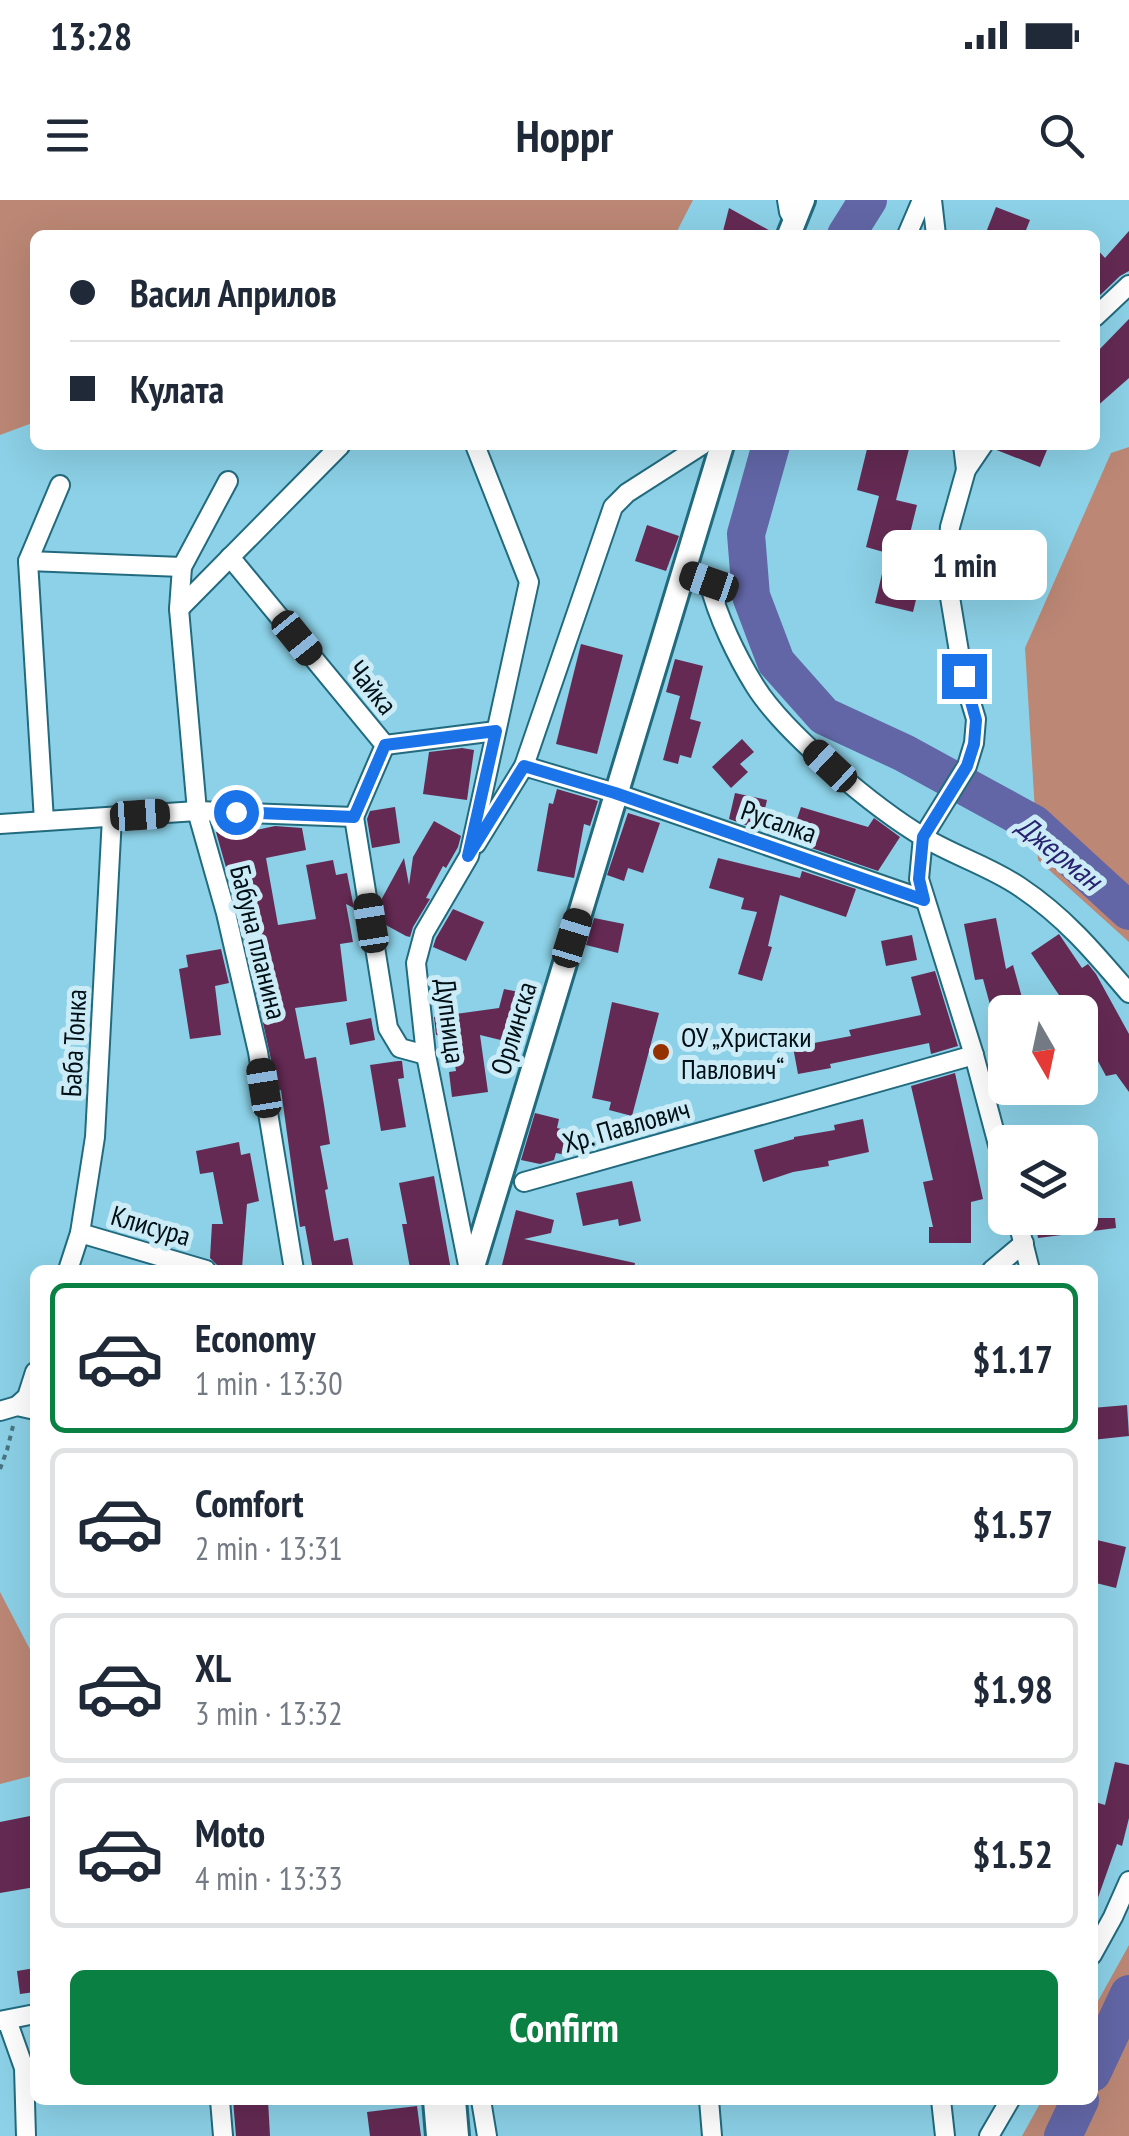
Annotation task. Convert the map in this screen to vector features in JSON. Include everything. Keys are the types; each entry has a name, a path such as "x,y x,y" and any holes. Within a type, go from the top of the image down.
{"street":[{"path":"908,230 922,200"},
{"path":"932,200 935,230"},
{"path":"1100,312 1129,285"},
{"path":"179,610 336,450"},
{"name":"Дупница","path":"470,1265 426,1055 416,964 424,933 468,856 529,582 478,450"},
{"path":"468,856 524,766 613,507 627,492 694,450"},
{"name":"Орлинска","path":"473,1265 720,450"},
{"path":"964,450 966,470"},
{"path":"980,450 966,470 950,528 946,573 976,720 974,744 967,766 923,837 919,879 993,1125"},
{"path":"28,561 182,567 228,482"},
{"path":"44,822 28,561 60,485"},
{"name":"Чайка","path":"230,557 385,745 354,817"},
{"name":"Бабуна планина","path":"182,567 179,610 197,811 226,913 258,1052 293,1265"},
{"path":"683,573 709,582 714,602 756,688 789,727 870,799 923,837 1018,885 1078,934 1129,993"},
{"path":"385,745 496,731"},
{"name":"Русалка","path":"524,766 615,793 924,900"},
{"path":"0,824 197,811 354,817 388,1028 400,1048 426,1055"},
{"name":"Баба Тонка","path":"70,1265 80,1233 95,1137 112,817"},
{"name":"Хр. Павлович","path":"524,1182 974,1055"},
{"name":"Клисура","path":"80,1233 189,1265"},
{"path":"1022,1235 1029,1265"},
{"path":"998,1265 1024,1244"},
{"path":"17,1409 30,1388"},
{"path":"1098,1945 1129,1881"},
{"path":"26,2136 24,2068 4,2020 30,2015"},
{"path":"220,2105 223,2136"},
{"path":"435,2105 438,2136"},
{"path":"454,2105 457,2136"},
{"path":"482,2105 487,2136"},
{"path":"709,2105 712,2136"},
{"path":"941,2105 945,2136"},
{"path":"989,2136 1007,2105"}],"path":[{"path":"0,1469 17,1409"}],"shaded area":[{"path":"0,200 693,200 678,230 30,230 30,424 0,435"},
{"path":"1129,447 1129,942 1038,860 1025,648 1111,453"},
{"path":"0,1592 30,1649 30,1776 0,1784"},
{"path":"1129,1945 1129,2136 1022,2136 1039,2105 1098,2105 1098,2001"}],"building":[{"path":"996,207 1030,220 1026,230 987,230"},
{"path":"729,208 769,230 723,230"},
{"path":"1129,231 1129,271 1100,295 1100,252 1105,258"},
{"path":"1129,319 1129,378 1100,404 1100,349"},
{"path":"867,450 909,450 896,500 917,505 904,558 925,563 913,612 875,603 887,553 866,547 879,496 857,490"},
{"path":"997,450 1047,450 1040,467"},
{"path":"647,525 679,536 666,571 635,561"},
{"path":"994,545 996,586 964,588 963,546"},
{"path":"581,644 623,655 597,754 556,744"},
{"path":"675,659 703,666 690,719 701,722 691,758 680,755 678,764 663,760 680,696 666,692"},
{"path":"742,739 754,752 740,764 748,772 731,788 712,767"},
{"path":"474,750 467,800 423,794 429,752"},
{"path":"557,789 598,801 590,826 584,824 574,878 537,871 549,803 553,804"},
{"path":"735,793 767,800 760,830 729,819"},
{"path":"395,807 400,843 372,848 367,819 370,811"},
{"path":"801,807 868,827 874,818 900,837 878,871 797,843 800,833 793,831"},
{"path":"628,813 660,823 643,873 628,868 624,881 607,875"},
{"path":"434,821 461,836 426,898 430,899 410,937 384,924 380,902 404,858 409,885 413,857"},
{"path":"275,826 302,828 306,850 266,858 278,925 316,919 306,865 333,860 336,875 347,873 354,908 346,904 353,942 340,944 347,1001 295,1008 305,1059 316,1057 330,1144 320,1146 334,1241 348,1238 353,1265 312,1265 305,1226 300,1227 281,1090 278,1091 238,910 216,832 246,827 247,832"},
{"path":"718,858 800,878 802,871 856,889 846,917 780,895 762,981 738,974 757,912 741,909 744,898 709,888"},
{"path":"453,909 484,922 466,961 433,947"},
{"path":"594,918 624,924 618,953 586,945"},
{"path":"996,918 1006,969 1013,965 1021,995 988,997 983,979 975,980 964,924"},
{"path":"1059,934 1082,968 1088,964 1096,974 1129,1034 1129,1092 1116,1074 1106,1076 1098,1061 1098,995 1059,995 1031,953"},
{"path":"912,935 917,960 886,966 881,941"},
{"path":"221,949 229,983 215,986 221,1035 190,1039 179,969 188,967 186,955"},
{"path":"935,971 958,1046 931,1054 929,1043 798,1074 793,1047 851,1036 849,1030 921,1015 911,977"},
{"path":"504,989 533,995 521,1045 480,1035 488,1092 452,1097 449,1072 456,1071 450,1033 436,1035 434,1017 499,1008"},
{"path":"612,1002 659,1013 632,1116 609,1110 611,1102 592,1098"},
{"path":"371,1018 375,1040 350,1045 346,1023"},
{"path":"402,1061 404,1078 398,1079 406,1127 381,1131 370,1065"},
{"path":"955,1073 983,1199 971,1202 971,1243 929,1243 929,1227 933,1227 923,1182 933,1180 911,1086"},
{"path":"535,1113 559,1119 557,1128 577,1133 571,1156 556,1153 554,1160 540,1164 521,1160"},
{"path":"863,1119 869,1152 763,1182 754,1150"},
{"path":"239,1142 241,1155 250,1153 259,1201 247,1204 242,1265 217,1265 210,1258 212,1224 223,1224 213,1172 200,1174 196,1151"},
{"path":"434,1176 450,1265 409,1265 399,1183"},
{"path":"632,1181 641,1221 619,1226 618,1219 583,1226 576,1193"},
{"path":"516,1210 554,1220 551,1233 524,1239 635,1263 635,1265 502,1265"},
{"path":"1098,1218 1115,1218 1116,1228 1098,1230"},
{"path":"1127,1405 1129,1436 1098,1439 1098,1407"},
{"path":"1098,1540 1126,1547 1116,1588 1098,1584"},
{"path":"1115,1762 1129,1765 1129,1818 1122,1846 1117,1844 1098,1898 1098,1803 1105,1805"},
{"path":"30,1816 30,1888 0,1893 0,1822"},
{"path":"30,1969 30,1993 20,1994 17,1971"},
{"path":"233,2105 268,2105 270,2136 236,2136"},
{"path":"417,2106 421,2136 370,2136 367,2112"}],"waterway":[{"name":"Джерман","path":"849,230 868,200"},
{"name":"Джерман","path":"770,450 746,534 751,596 776,662 824,716 904,753 1034,824 1129,911"},
{"name":"Джерман","path":"1098,2060 1129,1994"},
{"name":"Джерман","path":"1063,2136 1078,2105"}],"place":[{"name":"ОУ „Христаки Павлович“","path":"661,1052"}],"route":[{"path":"236,812 354,817 385,745 496,731 468,856 524,766 615,793 924,900 919,879 923,837 967,766 974,744 976,720 964,676"}]}
